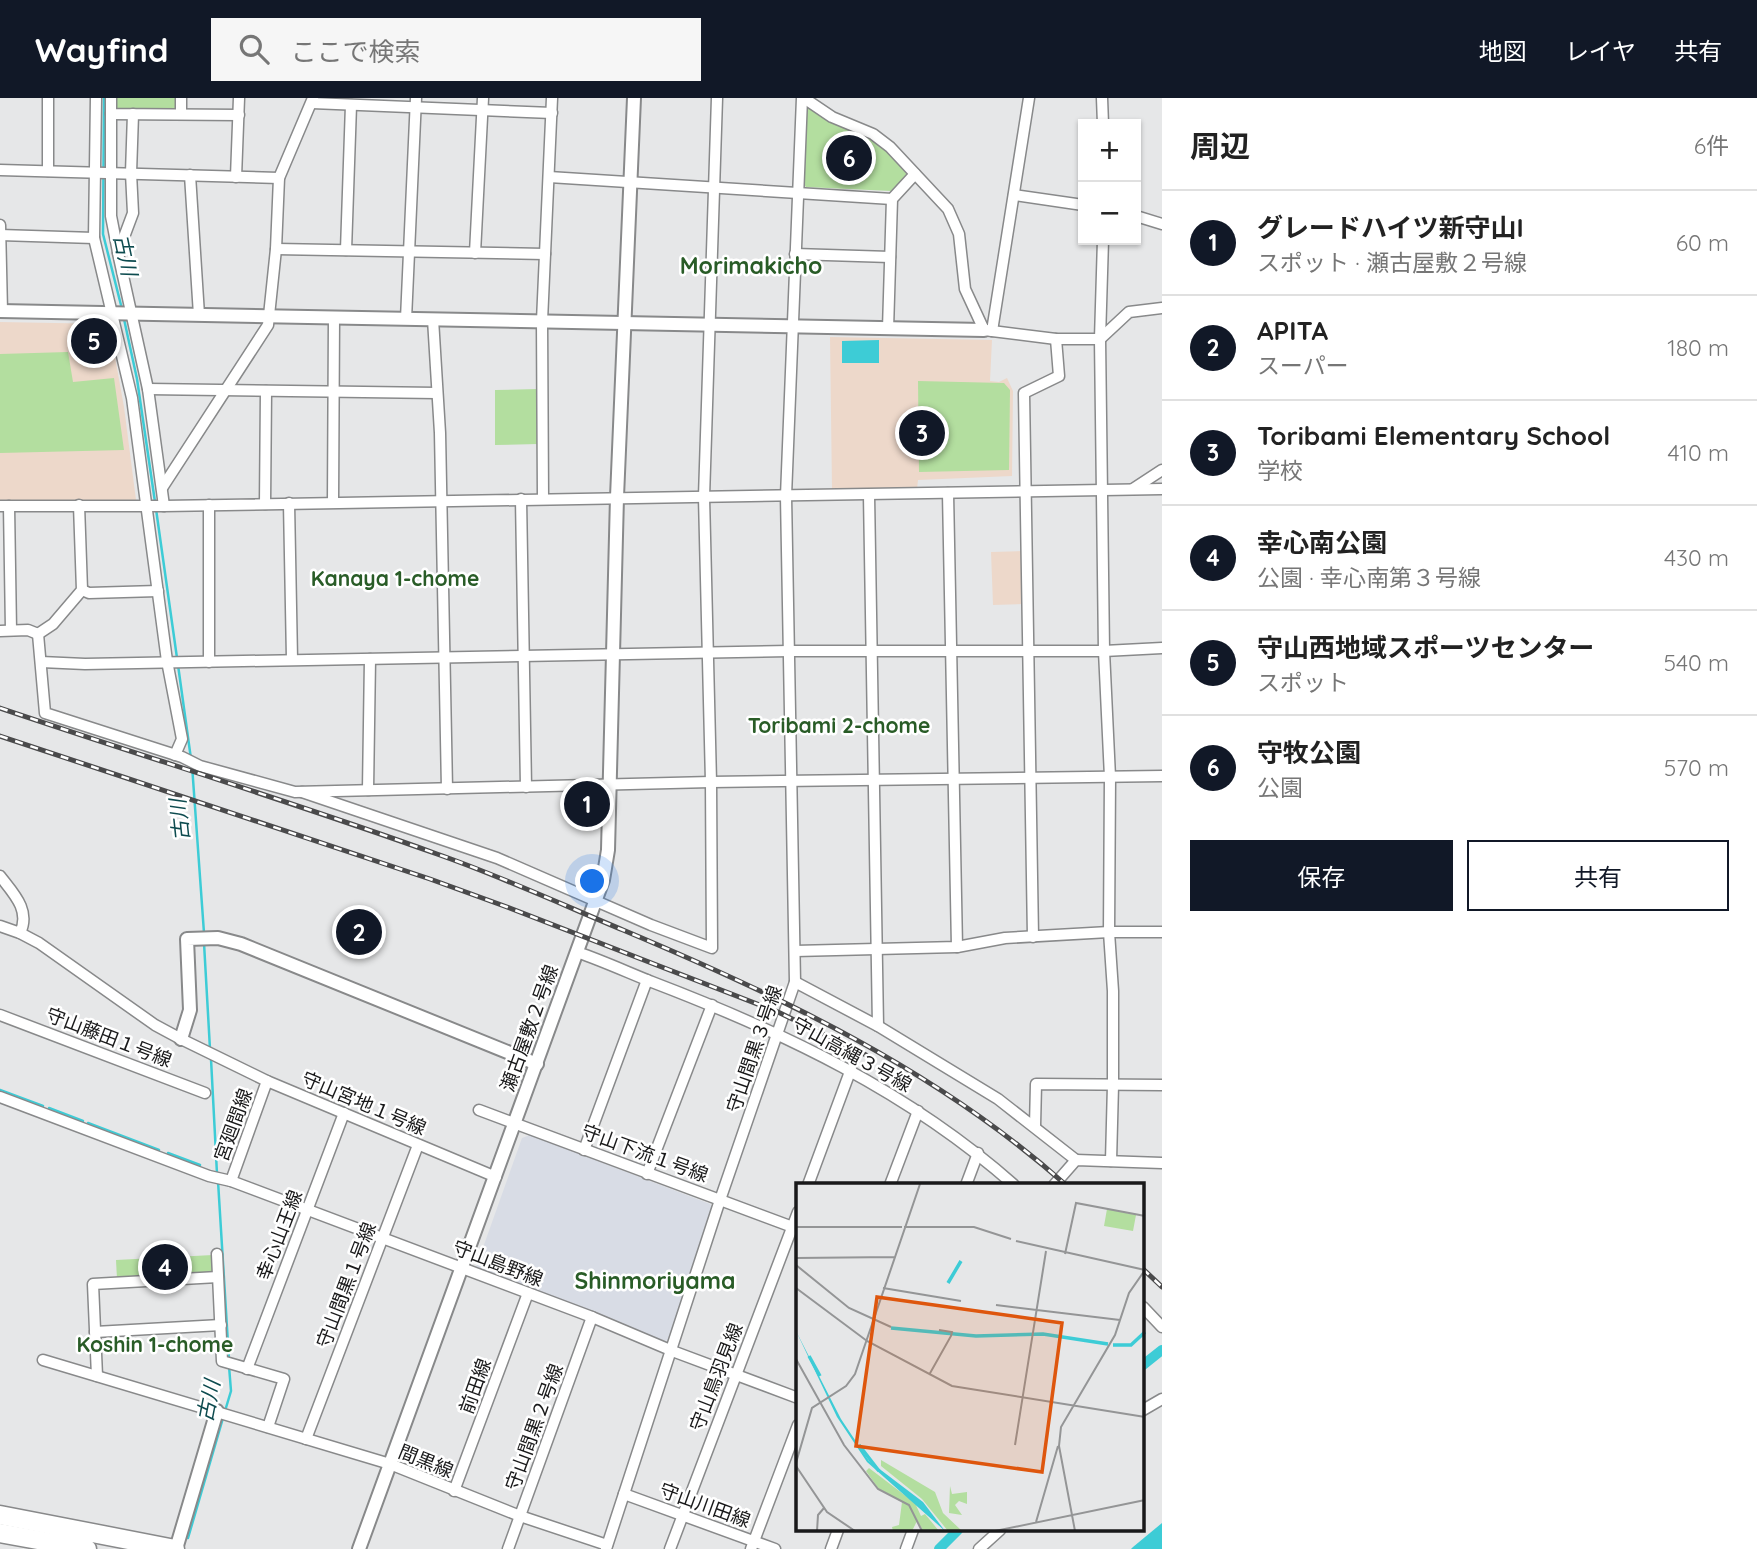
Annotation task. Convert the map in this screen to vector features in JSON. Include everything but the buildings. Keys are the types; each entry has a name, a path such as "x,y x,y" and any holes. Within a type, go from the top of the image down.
{"highway":[{"path":"0,1515 176,1549"},
{"path":"0,1533 87,1549"}],"street":[{"path":"48,98 48,171"},
{"path":"96,98 94,239 148,389 164,506"},
{"path":"111,98 111,216 118,253 122,313 145,505 167,661 182,739 178,756"},
{"path":"180,113 181,98"},
{"path":"236,177 239,98"},
{"path":"475,253 483,98"},
{"path":"543,499 542,321 552,98"},
{"name":"瀬古屋敷２号線","path":"359,1549 603,880 608,850 611,785 617,497 634,98"},
{"path":"302,792 497,858 651,925 712,948 709,652 704,497 718,98"},
{"path":"803,98 832,117 873,134 890,147 948,209 959,234 965,289 988,330"},
{"name":"守山間黒３号線","path":"606,1547 795,982 786,496 803,98"},
{"path":"988,330 1014,195 1028,98"},
{"path":"1102,98 1102,119"},
{"path":"162,488 268,325 276,249 279,178 313,100 351,104 416,103 552,113"},
{"path":"406,319 416,103"},
{"path":"346,250 351,104"},
{"path":"111,114 239,115"},
{"path":"118,253 133,213 133,114"},
{"path":"0,170 279,178"},
{"path":"888,329 892,199 915,174"},
{"path":"190,175 200,315"},
{"path":"549,177 892,199"},
{"path":"1014,195 1078,204"},
{"path":"1141,218 1162,224"},
{"path":"0,225 1,311 988,330 1056,339 1100,339 1129,312 1162,308"},
{"path":"0,235 94,239"},
{"path":"1102,245 1100,339 1104,652 1111,777 1109,932 1114,1085 1111,1161"},
{"path":"276,249 545,254"},
{"path":"795,254 890,257"},
{"path":"333,502 334,317"},
{"path":"433,319 441,500 447,789"},
{"path":"1033,936 1024,393 1059,376 1056,339"},
{"path":"148,389 437,393"},
{"path":"265,504 266,391"},
{"path":"1132,490 1162,470"},
{"path":"38,634 28,630 5,630 5,506 164,506 1162,489"},
{"path":"948,493 957,947"},
{"path":"869,495 878,1026"},
{"path":"521,499 526,787"},
{"path":"289,503 292,659"},
{"path":"38,634 53,624 82,590 79,505"},
{"path":"209,505 209,662"},
{"path":"82,590 89,593 158,591"},
{"path":"38,634 45,713 201,766 295,792 711,782 1162,776"},
{"path":"41,662 85,664 789,650 1104,652 1162,648"},
{"path":"368,790 370,659"},
{"path":"0,876 22,905 24,926 20,933"},
{"path":"0,926 39,943 155,1025 181,1039 190,1010 187,939 218,938 241,944 537,1064"},
{"path":"795,951 957,947 1004,938 1162,932"},
{"name":"守山高縄３号線","path":"577,953 778,1033 850,1069 918,1111 978,1153 1012,1183"},
{"path":"584,1150 647,980"},
{"path":"795,982 878,1026 998,1099 1076,1160 1162,1163"},
{"path":"647,1174 712,1005"},
{"name":"守山藤田１号線","path":"0,1015 205,1093"},
{"name":"守山宮地１号線","path":"181,1039 267,1081 496,1177"},
{"path":"809,1183 850,1069"},
{"name":"宮廻間線","path":"228,1180 267,1081"},
{"path":"1035,1126 1035,1084 1162,1084"},
{"name":"守山島野線","path":"0,1097 209,1177 228,1180 592,1317 796,1397"},
{"name":"守山下流１号線","path":"479,1110 795,1228"},
{"path":"891,1183 918,1111"},
{"name":"幸心山王線","path":"247,1369 344,1113"},
{"name":"守山間黒１号線","path":"306,1439 418,1145"},
{"path":"967,1183 978,1153"},
{"path":"1056,1183 1076,1160"},
{"name":"守山鳥羽見線","path":"670,1549 795,1228"},
{"path":"217,1254 222,1360 284,1379 268,1427"},
{"path":"97,1376 93,1284 218,1277"},
{"name":"前田線","path":"454,1491 528,1293"},
{"path":"1144,1308 1162,1327"},
{"name":"守山間黒２号線","path":"508,1549 592,1317"},
{"path":"95,1332 220,1325"},
{"name":"間黒線","path":"43,1360 390,1464 454,1491 606,1547"},
{"path":"1144,1409 1162,1399"},
{"path":"176,1549 222,1413"},
{"path":"753,1545 796,1430"},
{"name":"守山川田線","path":"624,1494 753,1545 775,1549"},
{"path":"831,1549 837,1532"},
{"path":"906,1549 912,1532"},
{"path":"979,1549 998,1532"}],"shaded area":[{"path":"0,322 109,324 124,407 136,500 0,502"},
{"path":"830,337 992,340 990,381 999,382 1007,378 1013,391 1012,476 918,480 917,489 832,490"},
{"path":"1024,551 1025,604 993,605 991,552"},
{"path":"530,1135 710,1204 713,1208 668,1340 475,1270 522,1138"}],"green space":[{"path":"113,98 178,98 178,111 113,110"},
{"path":"809,105 882,145 909,171 909,175 891,191 806,187 802,182 804,109"},
{"path":"68,352 73,382 114,378 124,450 0,453 0,354"},
{"path":"918,381 1004,383 1010,390 1009,470 919,472"},
{"path":"538,389 538,444 495,445 495,390"},
{"path":"213,1255 214,1274 117,1279 116,1260"}],"water":[{"path":"879,340 879,363 842,363 842,341"},
{"path":"1162,1523 1162,1549 1131,1549 1133,1547"}],"waterway":[{"name":"古川","path":"104,98 103,234 122,309"},
{"name":"古川","path":"124,319 137,379 155,502"},
{"name":"古川","path":"156,509 177,658"},
{"name":"古川","path":"178,665 191,759"},
{"name":"古川","path":"192,765 204,933"},
{"name":"古川","path":"204,943 210,1049"},
{"name":"古川","path":"211,1059 217,1174"},
{"path":"0,1090 43,1106"},
{"path":"49,1108 83,1121"},
{"path":"88,1123 159,1150"},
{"path":"168,1153 200,1165"},
{"name":"古川","path":"218,1181 229,1360"},
{"path":"1144,1364 1162,1350"},
{"name":"古川","path":"225,1411 231,1391 229,1366"},
{"name":"古川","path":"188,1538 223,1418"},
{"path":"939,1549 956,1532"}],"railway":[{"path":"0,708 328,816 461,863 682,955 798,1009 911,1071 1016,1144 1064,1183"},
{"path":"0,736 507,907 778,1012 866,1055"},
{"path":"1144,1270 1162,1287"}],"place":[{"name":"守牧公園","path":"849,158"},
{"name":"守山西地域スポーツセンター","path":"94,341"},
{"name":"Toribami Elementary School","path":"922,433"},
{"name":"グレードハイツ新守山I","path":"587,804"},
{"name":"APITA","path":"359,932"},
{"name":"幸心南公園","path":"165,1267"}],"district":[{"name":"Morimakicho","path":"751,266"},
{"name":"Kanaya 1-chome","path":"395,579"},
{"name":"Toribami 2-chome","path":"839,726"},
{"name":"Shinmoriyama","path":"655,1281"},
{"name":"Koshin 1-chome","path":"155,1345"}]}
